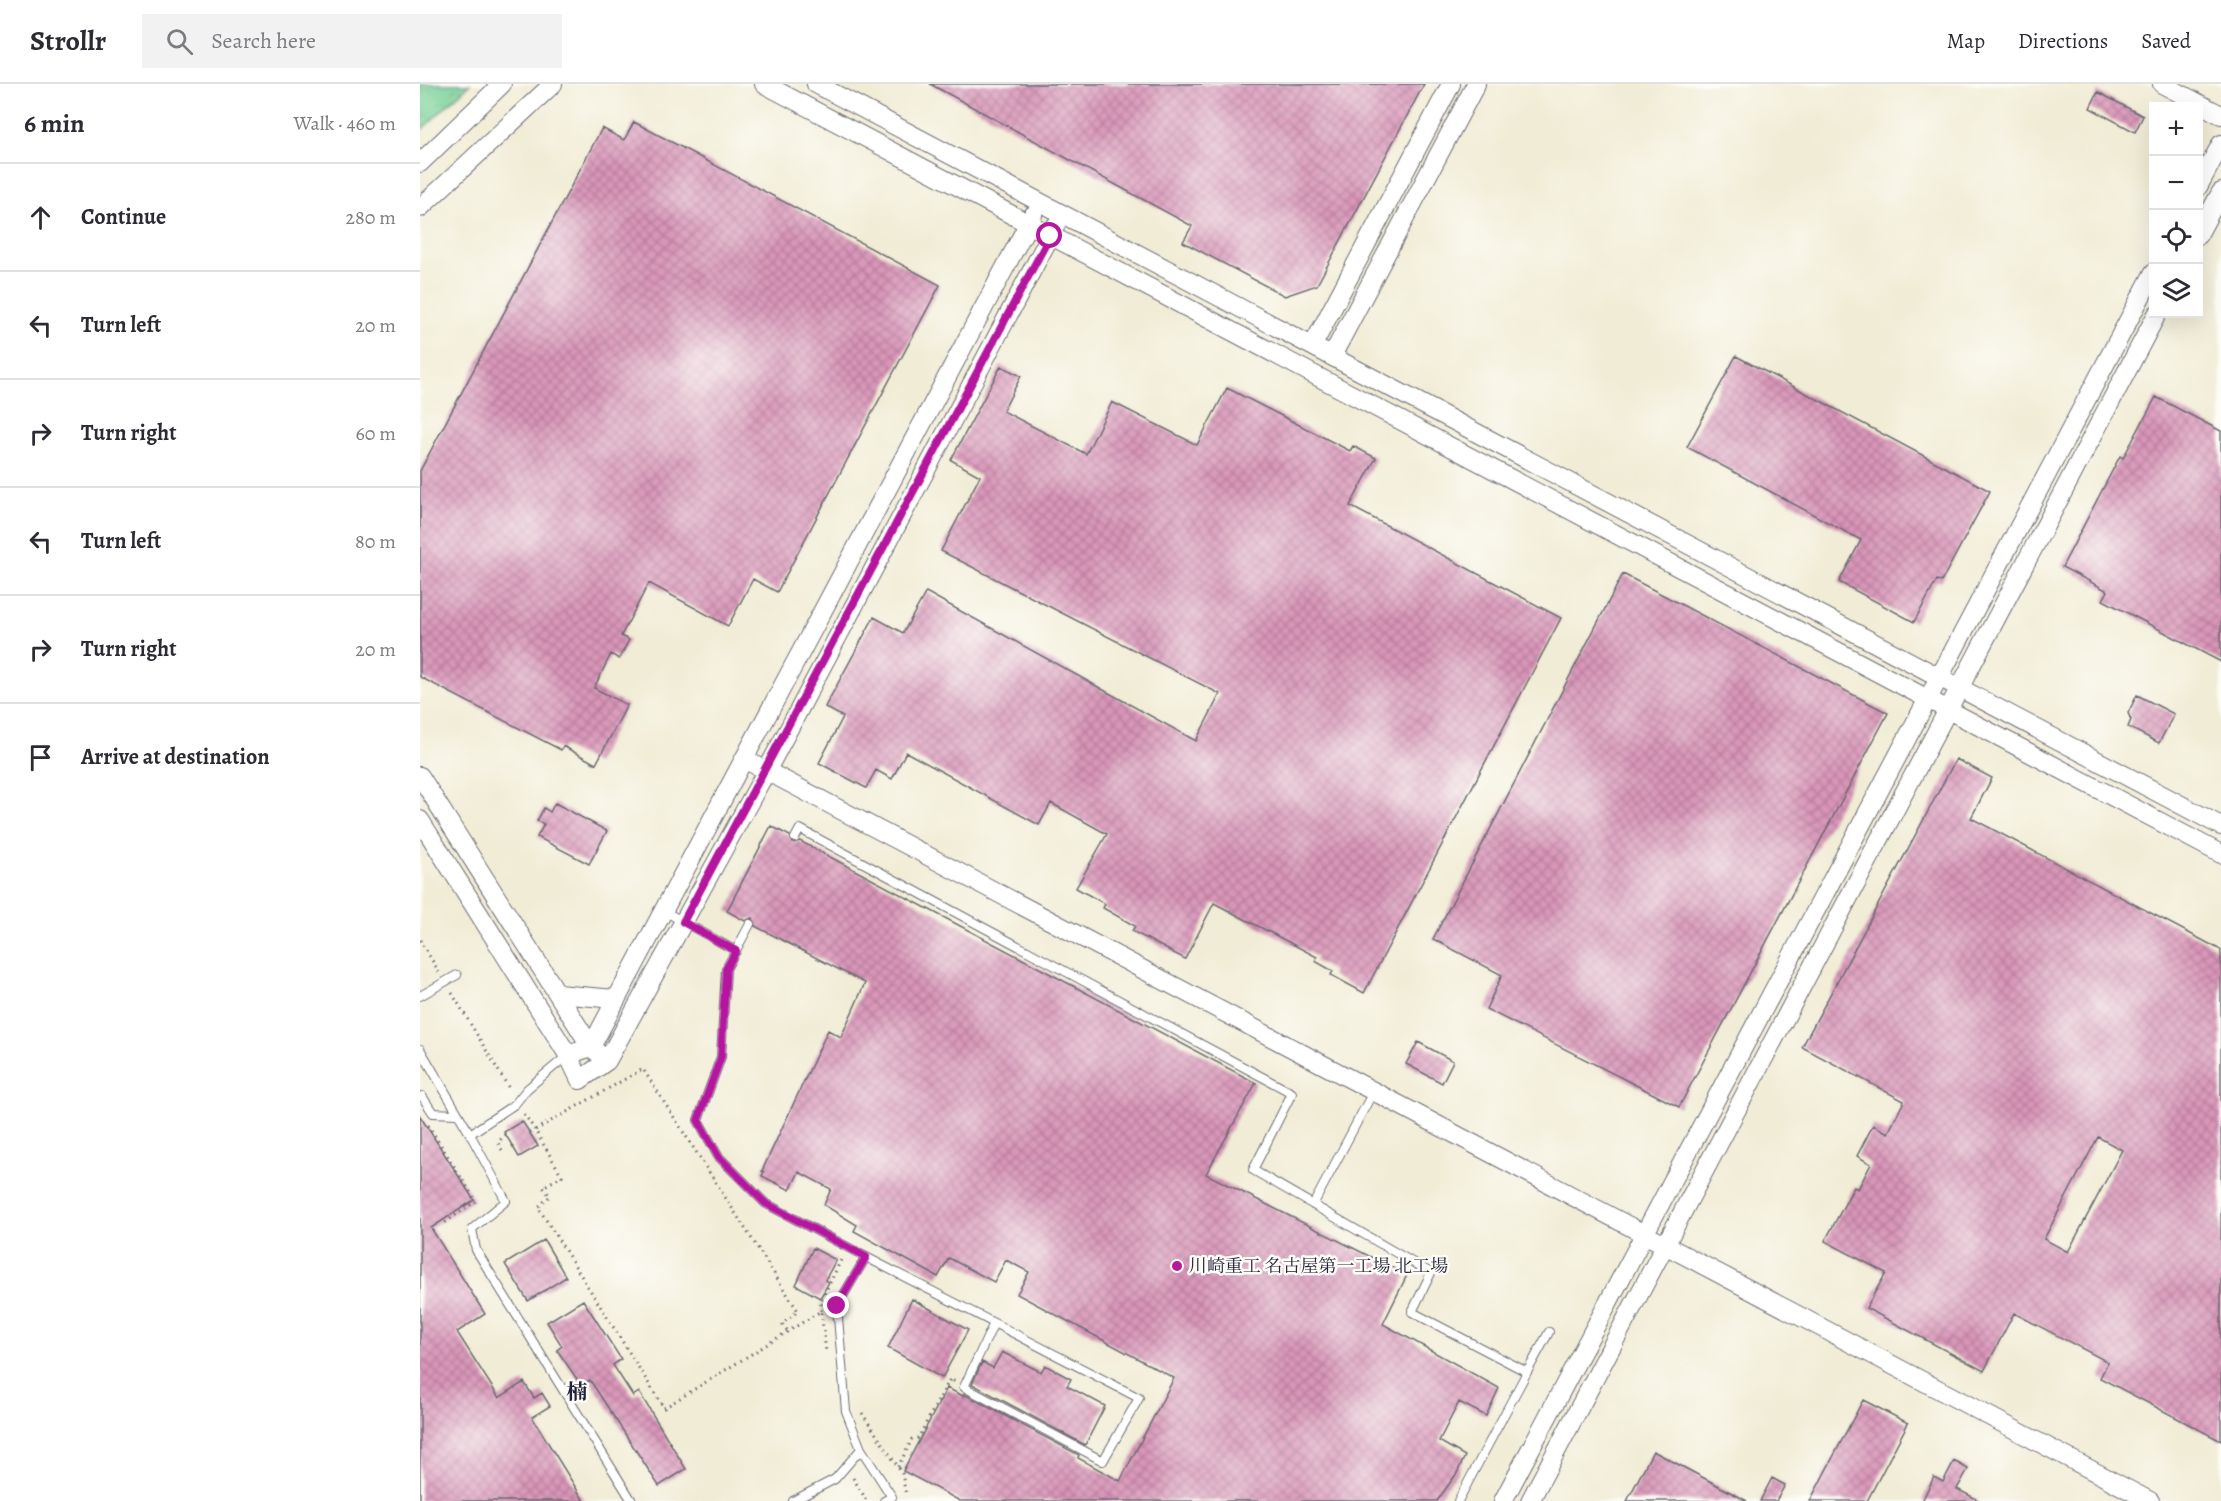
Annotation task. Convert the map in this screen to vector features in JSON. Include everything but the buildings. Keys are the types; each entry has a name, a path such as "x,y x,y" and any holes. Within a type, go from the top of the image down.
{"street":[{"path":"420,163 502,84"},
{"path":"420,208 553,84"},
{"path":"764,84 2221,854"},
{"path":"816,84 2221,826"},
{"path":"1312,345 1451,84"},
{"path":"1332,356 1476,84"},
{"path":"2162,84 2221,115"},
{"path":"2203,179 2221,144"},
{"path":"2203,227 2221,192"},
{"path":"568,1055 591,1047 1039,203"},
{"path":"420,820 568,1055 580,1080 607,1061 766,770 1061,215"},
{"path":"1503,1501 2149,281"},
{"path":"1530,1501 2155,318"},
{"path":"744,759 2150,1501"},
{"path":"420,776 591,1047 607,1061"},
{"path":"558,994 615,999"}],"lane":[{"path":"795,838 800,829 1292,1093 1253,1170 1431,1273 1412,1312 1527,1372"},
{"path":"664,911 736,951"},
{"path":"750,924 726,969 721,1057 698,1120 718,1156 765,1203 1139,1398 1103,1461 964,1387 994,1323"},
{"path":"420,996 457,975"},
{"path":"420,1049 506,1201 472,1229 476,1250 632,1501"},
{"path":"470,1134 516,1101 568,1055"},
{"path":"1313,1204 1373,1092"},
{"path":"422,1096 433,1113 457,1114"},
{"path":"866,1257 837,1306 848,1415 861,1449 892,1497 885,1501"},
{"path":"1458,1501 1549,1332"},
{"path":"793,1501 835,1479 861,1449"}],"path":[{"path":"420,940 444,982 516,1101 562,1176 543,1187 550,1196 538,1207 664,1408 787,1330 782,1324 798,1311 643,1069 534,1130"},
{"path":"433,1113 424,1118 476,1201 443,1224"},
{"path":"523,1123 528,1120"},
{"path":"502,1150 498,1143 505,1134"},
{"path":"820,1311 821,1301 843,1256 861,1266"},
{"path":"898,1467 912,1439 918,1438 950,1379 964,1387"},
{"path":"848,1415 858,1408 898,1467 907,1492 904,1501"},
{"path":"861,1501 866,1498 867,1501"}],"green space":[{"path":"420,84 470,84 420,131"}],"place":[{"name":"川崎重工 名古屋第一工場 北工場","path":"1177,1266"}],"district":[{"name":"楠","path":"577,1392"}],"route":[{"path":"837,1306 866,1257 765,1203 718,1156 698,1120 721,1057 726,969 736,951 683,922 1050,236"}]}
